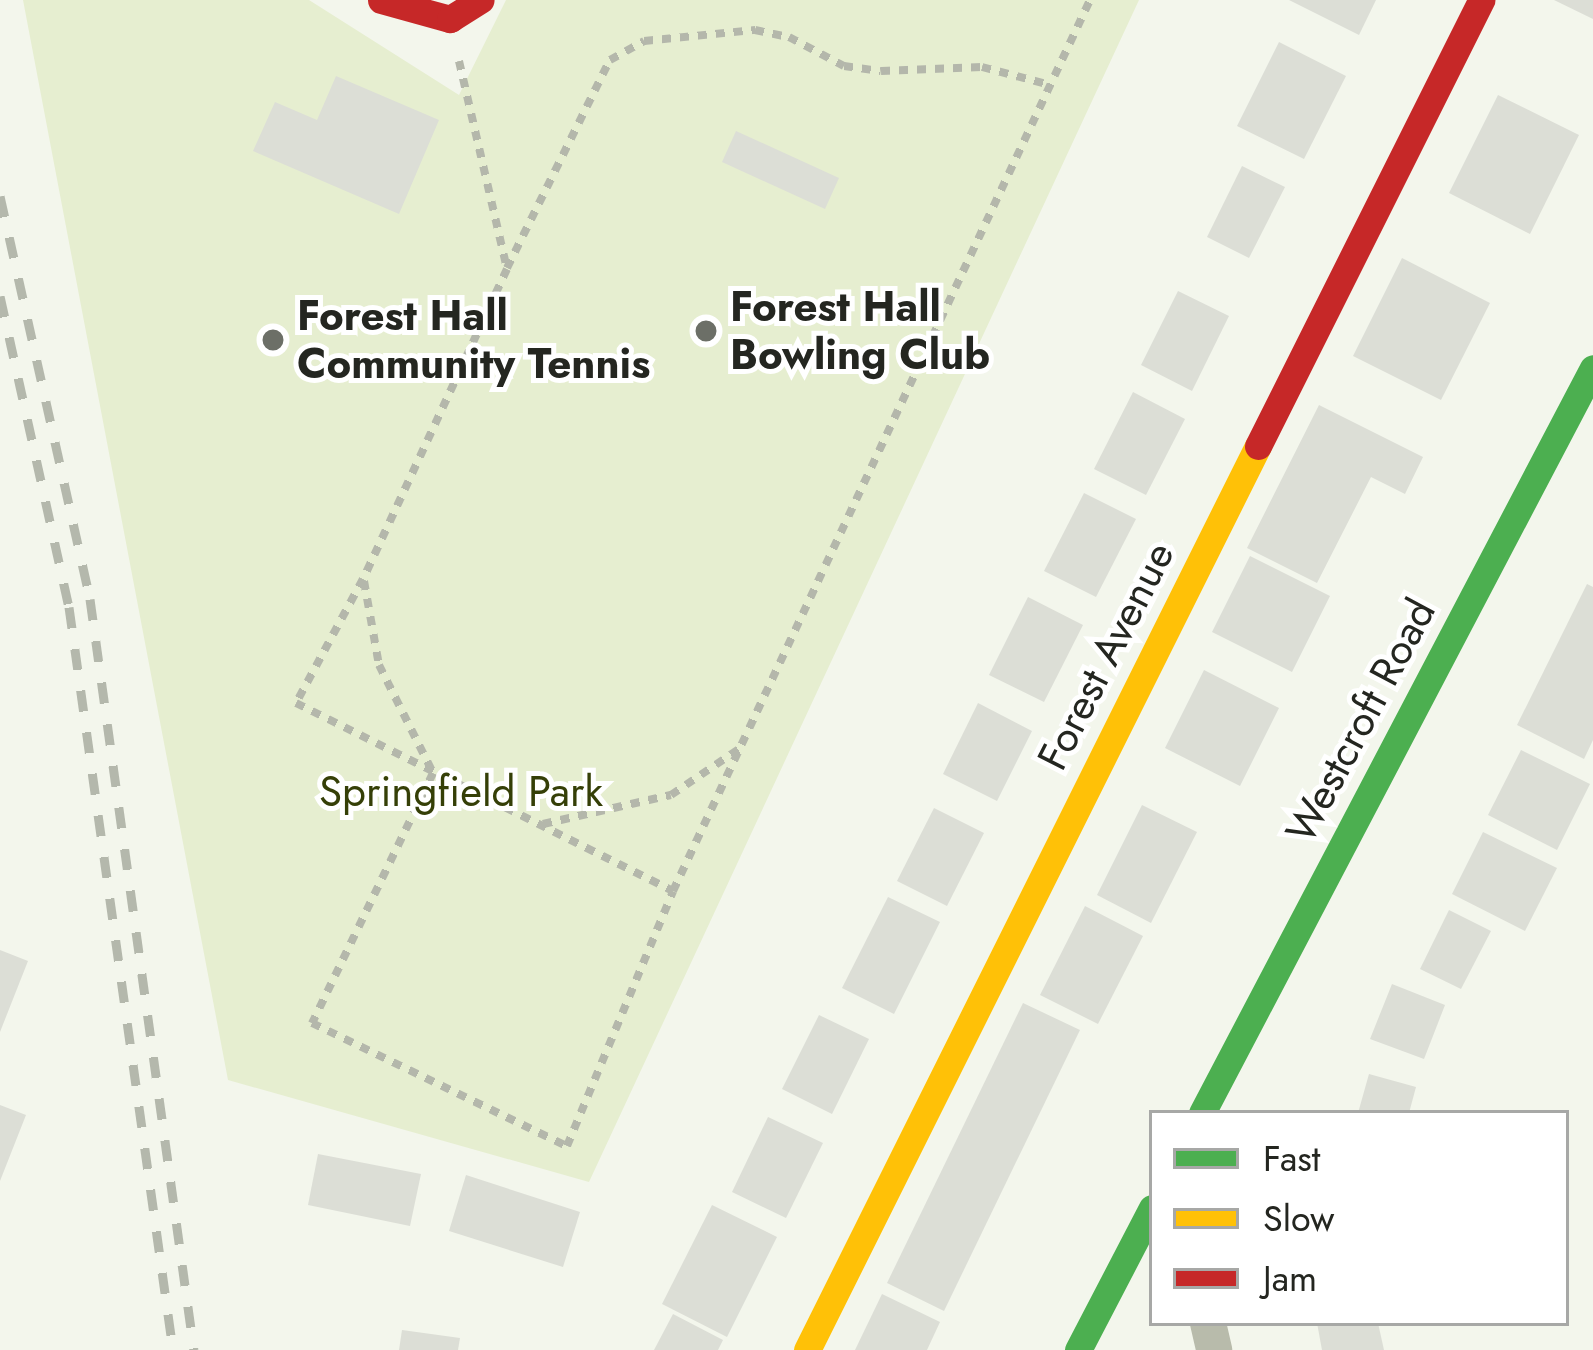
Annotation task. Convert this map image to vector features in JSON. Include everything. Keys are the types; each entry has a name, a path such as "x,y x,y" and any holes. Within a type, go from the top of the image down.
{"street":[{"path":"381,0 450,19 481,0"},
{"name":"Forest Avenue","path":"807,1350 1481,0"},
{"name":"Westcroft Road","path":"1204,1110 1580,428 1593,368"},
{"path":"1078,1350 1149,1214"}],"path":[{"path":"433,773 312,1023 567,1146 674,891 1090,0"},
{"path":"450,19 507,269"},
{"path":"674,891 296,703 363,579 610,60 644,41 755,30 789,37 844,66 881,71 982,68 1050,86"},
{"path":"363,579 379,665 433,773"},
{"path":"542,824 671,795 740,748"}],"green space":[{"name":"Springfield Park","path":"23,0 309,0 459,95 506,0 1139,0 589,1182 228,1080"}],"building":[{"path":"1289,0 1376,0 1359,35"},
{"path":"1554,0 1593,0 1593,19"},
{"path":"1279,42 1346,76 1304,159 1237,126"},
{"path":"336,76 439,120 399,214 253,151 275,102 317,120"},
{"path":"1498,95 1579,135 1530,234 1449,193"},
{"path":"736,131 839,178 825,209 722,162"},
{"path":"1242,166 1285,187 1249,258 1207,237"},
{"path":"1402,258 1490,303 1441,400 1353,356"},
{"path":"1178,291 1229,316 1192,391 1141,365"},
{"path":"1133,392 1185,419 1146,495 1094,469"},
{"path":"1319,405 1423,457 1405,494 1371,477 1317,583 1247,548"},
{"path":"1084,493 1136,519 1096,597 1044,571"},
{"path":"1250,556 1330,596 1292,672 1212,632"},
{"path":"1587,584 1593,587 1593,740 1584,759 1517,725"},
{"path":"1028,597 1083,625 1044,702 989,675"},
{"path":"1204,670 1279,708 1240,786 1165,748"},
{"path":"978,703 1032,731 997,801 943,774"},
{"path":"1521,750 1590,784 1557,850 1488,815"},
{"path":"1142,805 1197,832 1151,923 1097,895"},
{"path":"934,808 984,833 947,906 897,881"},
{"path":"1483,832 1557,868 1525,931 1452,894"},
{"path":"888,897 940,922 894,1014 842,988"},
{"path":"1085,906 1143,936 1098,1024 1040,995"},
{"path":"1449,910 1491,931 1461,989 1420,969"},
{"path":"0,950 28,961 0,1032"},
{"path":"1392,984 1445,1005 1424,1059 1370,1039"},
{"path":"1023,1003 1080,1030 944,1311 887,1283"},
{"path":"819,1015 869,1039 832,1114 782,1089"},
{"path":"1369,1074 1416,1087 1410,1110 1359,1110"},
{"path":"0,1105 26,1115 0,1181"},
{"path":"768,1117 823,1143 786,1218 732,1192"},
{"path":"318,1154 421,1174 410,1226 308,1205"},
{"path":"466,1175 580,1212 563,1267 449,1231"},
{"path":"712,1205 777,1237 727,1337 662,1304"},
{"path":"882,1294 940,1322 927,1350 855,1350"},
{"path":"673,1314 723,1340 718,1350 654,1350"},
{"path":"1318,1326 1379,1326 1384,1350 1322,1350"},
{"path":"402,1330 460,1338 458,1350 399,1350"}],"railway":[{"path":"0,196 90,599 194,1350"},
{"path":"0,296 69,607 173,1350"}],"traffic: fast":[{"path":"1204,1110 1593,368"},
{"path":"1078,1350 1149,1214"}],"traffic: slow":[{"path":"807,1350 1258,446"}],"traffic: jam":[{"path":"381,0 450,19 481,0"},
{"path":"1258,446 1481,0"}],"place":[{"name":"Forest Hall Bowling Club","path":"706,331"},
{"name":"Forest Hall Community Tennis","path":"273,340"}]}
